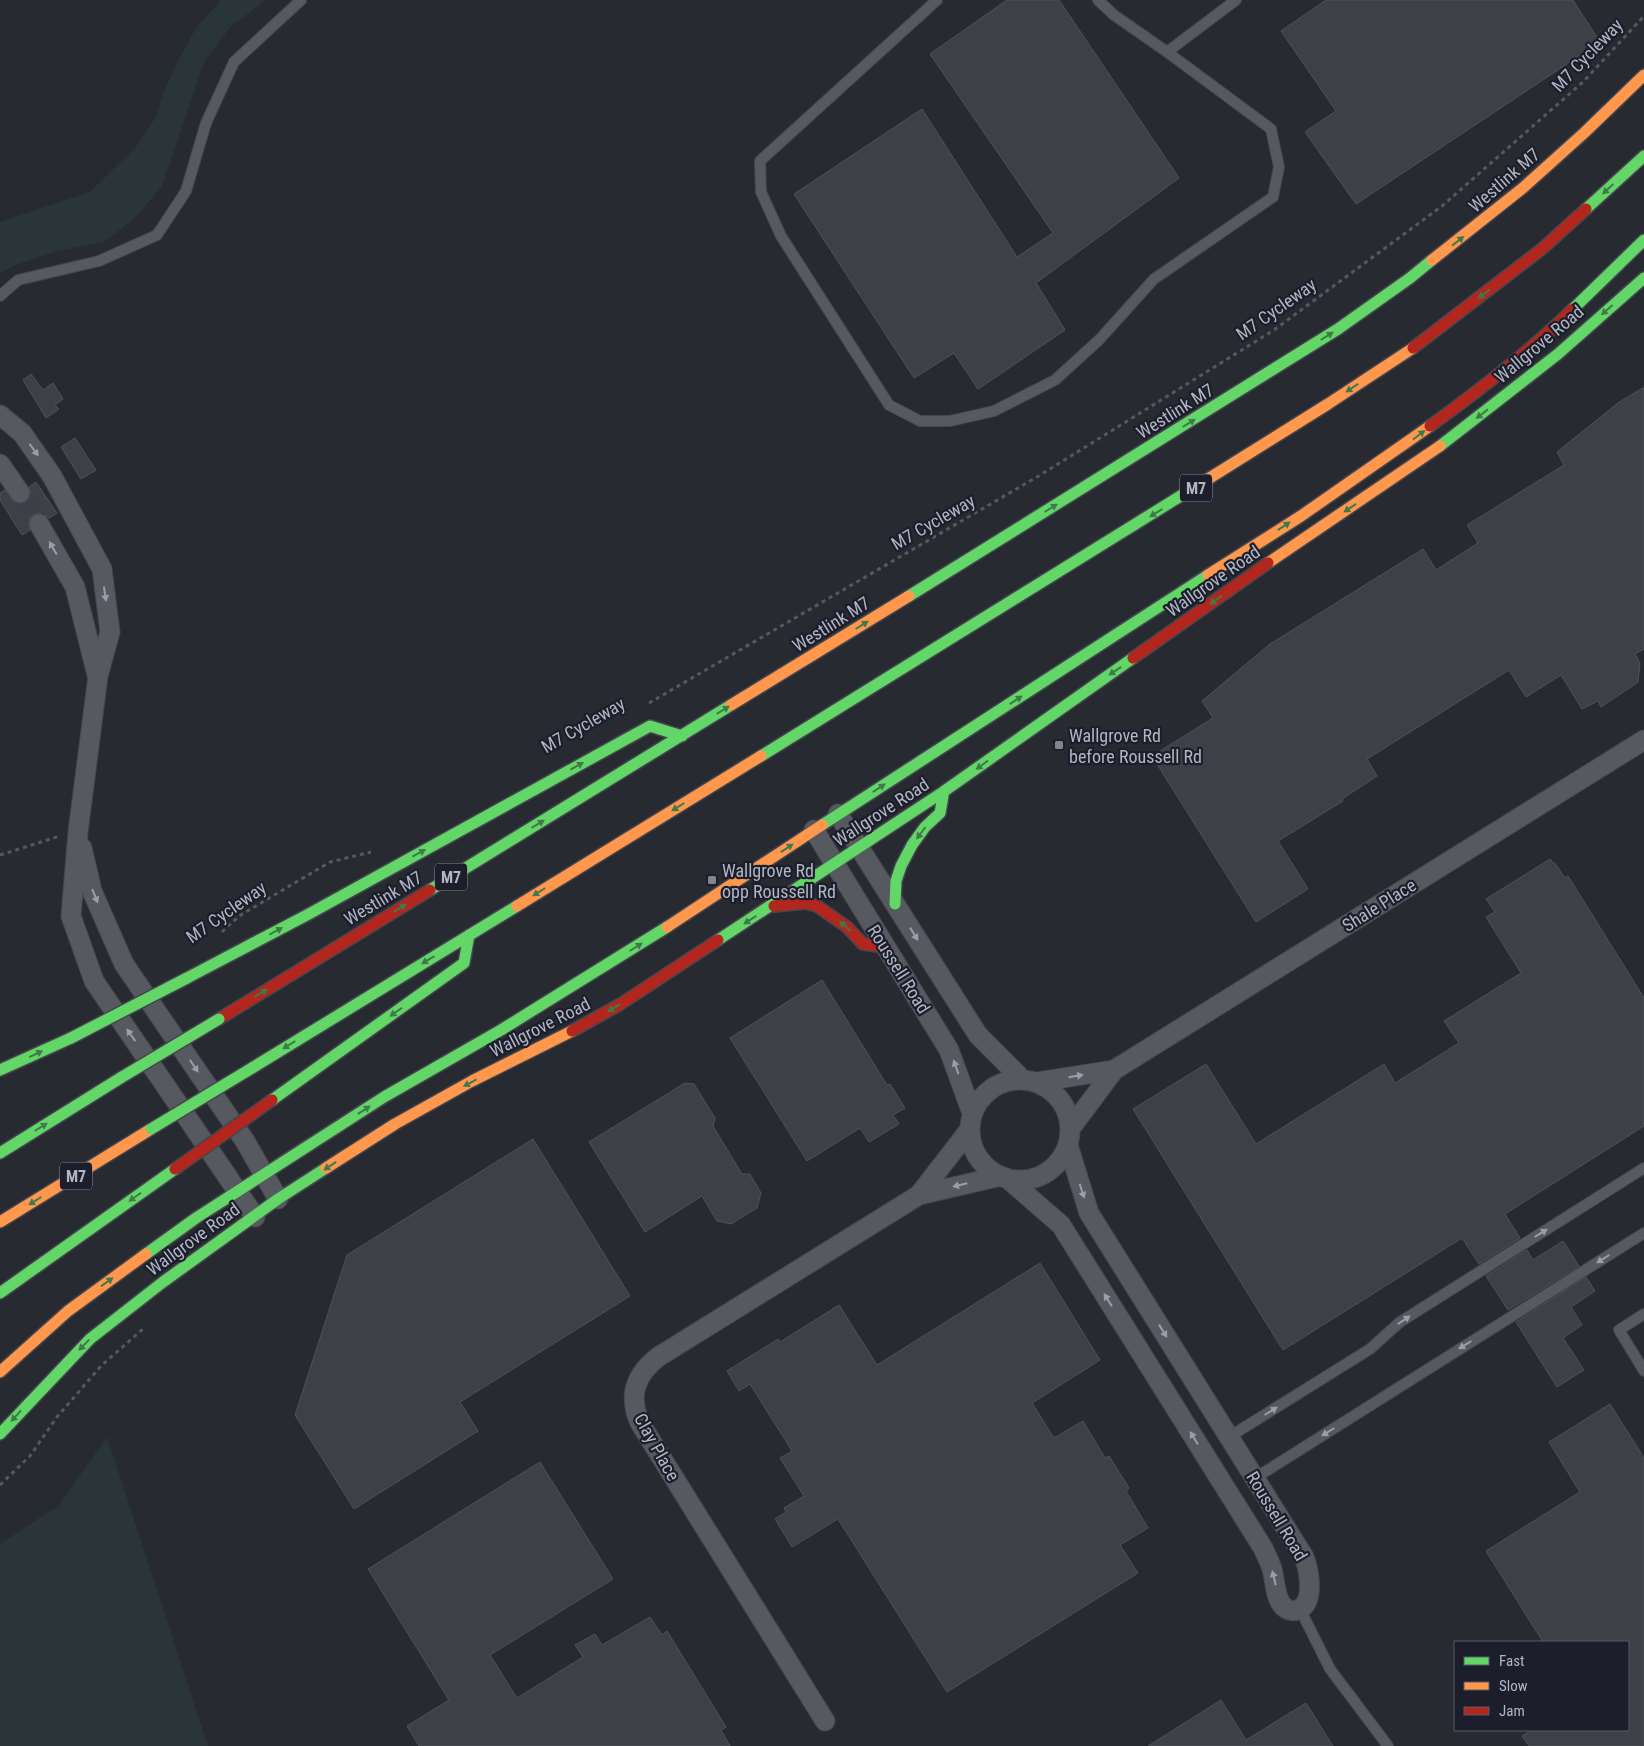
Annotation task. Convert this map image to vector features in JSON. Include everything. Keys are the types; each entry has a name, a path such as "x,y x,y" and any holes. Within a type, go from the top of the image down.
{"main road":[{"name":"Westlink M7","path":"0,1153 682,736 1181,428 1368,309 1418,272 1524,187 1644,75"},
{"name":"M7","path":"0,1222 916,661 1328,404 1416,346 1481,297 1543,248 1644,156"},
{"name":"Wallgrove Road","path":"0,1372 68,1311 196,1218 384,1097 501,1030 614,960 1292,521 1409,442 1469,397 1552,330 1644,240"},
{"name":"Wallgrove Road","path":"0,1434 90,1339 163,1282 278,1199 403,1119 472,1081 591,1022 944,792 1268,563 1446,442 1558,354 1644,278"},
{"name":"M7","path":"0,1070 71,1038 307,915 650,726 682,736"},
{"path":"895,904 896,881 901,866 912,845 925,827 940,812 944,792"},
{"path":"771,906 805,903 817,906 846,927 864,944 886,947"},
{"path":"0,1293 464,963 469,935"}],"street":[{"path":"0,415 22,433 52,476 102,569 110,632 98,676 78,832 71,916 94,981 255,1217"},
{"path":"0,464 20,493"},
{"path":"40,524 75,587 98,676"},
{"name":"Shale Place","path":"1069,1137 1114,1070 1644,740"},
{"name":"Roussell Road","path":"838,814 978,1035 1030,1081"},
{"name":"Roussell Road","path":"814,830 949,1050 971,1121"},
{"path":"78,832 92,891 124,964 245,1142 278,1199"},
{"name":"Shale Place","path":"1030,1081 1114,1070"},
{"path":"1010,1080 1030,1081 1050,1090 1061,1101 1067,1114 1069,1137 1062,1156 1054,1166 1044,1174 1020,1180 1004,1177 988,1168 978,1157 972,1144 971,1121 978,1101 998,1084 1010,1080"},
{"name":"Clay Place","path":"919,1195 971,1121"},
{"name":"Roussell Road","path":"1004,1177 1061,1226 1263,1548 1271,1568 1279,1600 1288,1610 1293,1612 1300,1609 1306,1602 1310,1590 1309,1571 1304,1557 1089,1213 1069,1137"},
{"name":"Clay Place","path":"825,1721 640,1423 634,1404 636,1387 643,1372 658,1358 919,1195 1004,1177"}],"lane":[{"path":"0,296 18,280 99,261 158,235 186,191 206,123 234,62 301,0"},
{"path":"937,0 760,161 761,192 781,236 889,405 920,421 950,421 994,411 1054,380 1099,340 1154,279 1273,197 1279,167 1271,129 1114,15 1098,0"},
{"path":"1167,52 1236,0"},
{"path":"1229,1437 1370,1349 1400,1322 1644,1168"},
{"path":"1254,1478 1644,1232"},
{"path":"1644,1314 1619,1330 1644,1371"},
{"path":"1300,1609 1330,1669 1388,1746"}],"path":[{"name":"M7 Cycleway","path":"640,708 1037,477 1274,330 1442,206 1584,82 1644,16"},
{"path":"0,855 41,841 78,832"},
{"name":"M7 Cycleway","path":"220,933 239,916 330,862 379,849"},
{"path":"1,1484 30,1456 56,1416 101,1366 151,1322"}],"shaded area":[{"path":"221,0 266,0 231,26 204,62 162,186 135,218 104,242 57,251 15,265 0,274 0,222 90,192 136,147 156,117 163,94 196,28"},
{"path":"107,1437 208,1746 0,1746 0,1544 59,1505"}],"building":[{"path":"1007,0 1059,0 1179,178 1036,283 1065,330 978,389 954,353 914,378 794,194 922,109 1017,257 1053,233 930,54"},
{"path":"1326,0 1573,0 1600,42 1356,204 1305,132 1336,111 1281,31"},
{"path":"31,374 43,390 53,383 63,399 55,405 59,409 46,418 23,380"},
{"path":"1644,387 1644,649 1635,654 1640,663 1638,682 1601,707 1598,701 1582,709 1561,675 1526,697 1509,670 1367,759 1377,776 1342,799 1343,801 1278,841 1308,889 1256,922 1152,756 1213,718 1202,701 1270,644 1423,549 1436,570 1478,543 1467,525 1564,465 1557,452 1618,403"},
{"path":"75,438 96,470 81,479 61,447"},
{"path":"36,482 57,513 49,518 40,513 33,515 28,523 30,530 22,535 0,500 0,493 5,490 15,503 21,504 27,502 30,498 29,487"},
{"path":"1550,859 1565,878 1568,876 1644,998 1644,1126 1505,1214 1520,1238 1479,1264 1462,1238 1283,1350 1133,1109 1206,1064 1256,1144 1384,1064 1395,1083 1459,1043 1444,1021 1521,973 1486,917 1495,912 1486,899"},
{"path":"822,980 887,1085 890,1084 905,1108 893,1115 899,1124 869,1142 860,1128 807,1161 730,1038"},
{"path":"685,1083 694,1084 715,1118 713,1126 742,1174 750,1174 761,1193 757,1208 731,1224 717,1221 702,1196 645,1232 589,1142"},
{"path":"533,1139 630,1296 460,1402 478,1431 354,1509 295,1415 347,1255"},
{"path":"1563,1241 1579,1266 1508,1310 1486,1276 1527,1250 1533,1260"},
{"path":"1040,1263 1100,1360 1032,1403 1054,1438 1083,1421 1105,1458 1109,1456 1129,1488 1126,1491 1148,1528 1120,1545 1138,1573 947,1692 838,1519 792,1547 775,1519 786,1512 784,1508 804,1496 780,1458 792,1451 750,1384 739,1391 727,1371 778,1339 780,1342 839,1305 877,1365"},
{"path":"1586,1277 1595,1291 1571,1307 1582,1325 1563,1338 1584,1370 1557,1387 1516,1322"},
{"path":"1610,1404 1644,1458 1644,1746 1529,1746 1522,1736 1530,1731 1629,1731 1629,1641 1542,1641 1486,1551 1580,1492 1549,1442"},
{"path":"540,1462 613,1579 490,1655 517,1698 583,1657 575,1645 595,1634 602,1645 650,1617 662,1635 667,1631 726,1727 721,1730 730,1746 419,1746 407,1726 449,1700 368,1569"},
{"path":"1221,1700 1246,1740 1306,1703 1333,1746 1148,1746"}],"tunnel":[{"path":"20,493 39,524"}],"traffic: fast":[{"path":"1586,209 1644,156"},
{"path":"1573,309 1644,240"},
{"path":"909,596 1338,329 1432,260"},
{"path":"1440,446 1558,354 1644,278"},
{"path":"761,756 1208,479"},
{"path":"822,825 1208,575"},
{"path":"718,940 943,792 1133,658"},
{"path":"430,890 731,705"},
{"path":"187,978 307,915 650,726 682,736"},
{"path":"895,904 896,881 901,866 912,845 925,827 940,813 943,796"},
{"path":"252,1068 517,906"},
{"path":"146,1254 196,1218 384,1097 501,1030 667,927"},
{"path":"272,1100 464,963 469,935"},
{"path":"71,1038 187,978"},
{"path":"122,1077 219,1019"},
{"path":"0,1070 71,1038"},
{"path":"151,1129 252,1068"},
{"path":"0,1153 122,1077"},
{"path":"0,1434 90,1339 163,1282 278,1199 326,1168"},
{"path":"0,1293 175,1169"}],"traffic: slow":[{"path":"1432,260 1524,187 1644,75"},
{"path":"1208,479 1413,348"},
{"path":"1208,575 1301,516 1430,426"},
{"path":"1268,563 1440,446"},
{"path":"731,705 909,596"},
{"path":"517,906 761,756"},
{"path":"667,927 822,825"},
{"path":"326,1168 395,1124 472,1081 572,1031"},
{"path":"0,1222 151,1129"},
{"path":"0,1372 68,1311 146,1254"}],"traffic: jam":[{"path":"1413,348 1543,248 1586,209"},
{"path":"1430,426 1504,370 1573,309"},
{"path":"1133,658 1268,563"},
{"path":"219,1019 430,890"},
{"path":"774,906 805,903 817,906 847,927 863,944 886,947"},
{"path":"572,1031 619,1005 718,940"},
{"path":"175,1169 272,1100"}],"place":[{"name":"Wallgrove Rd before Roussell Rd","path":"1059,745"},
{"name":"Wallgrove Rd opp Roussell Rd","path":"712,880"}]}
